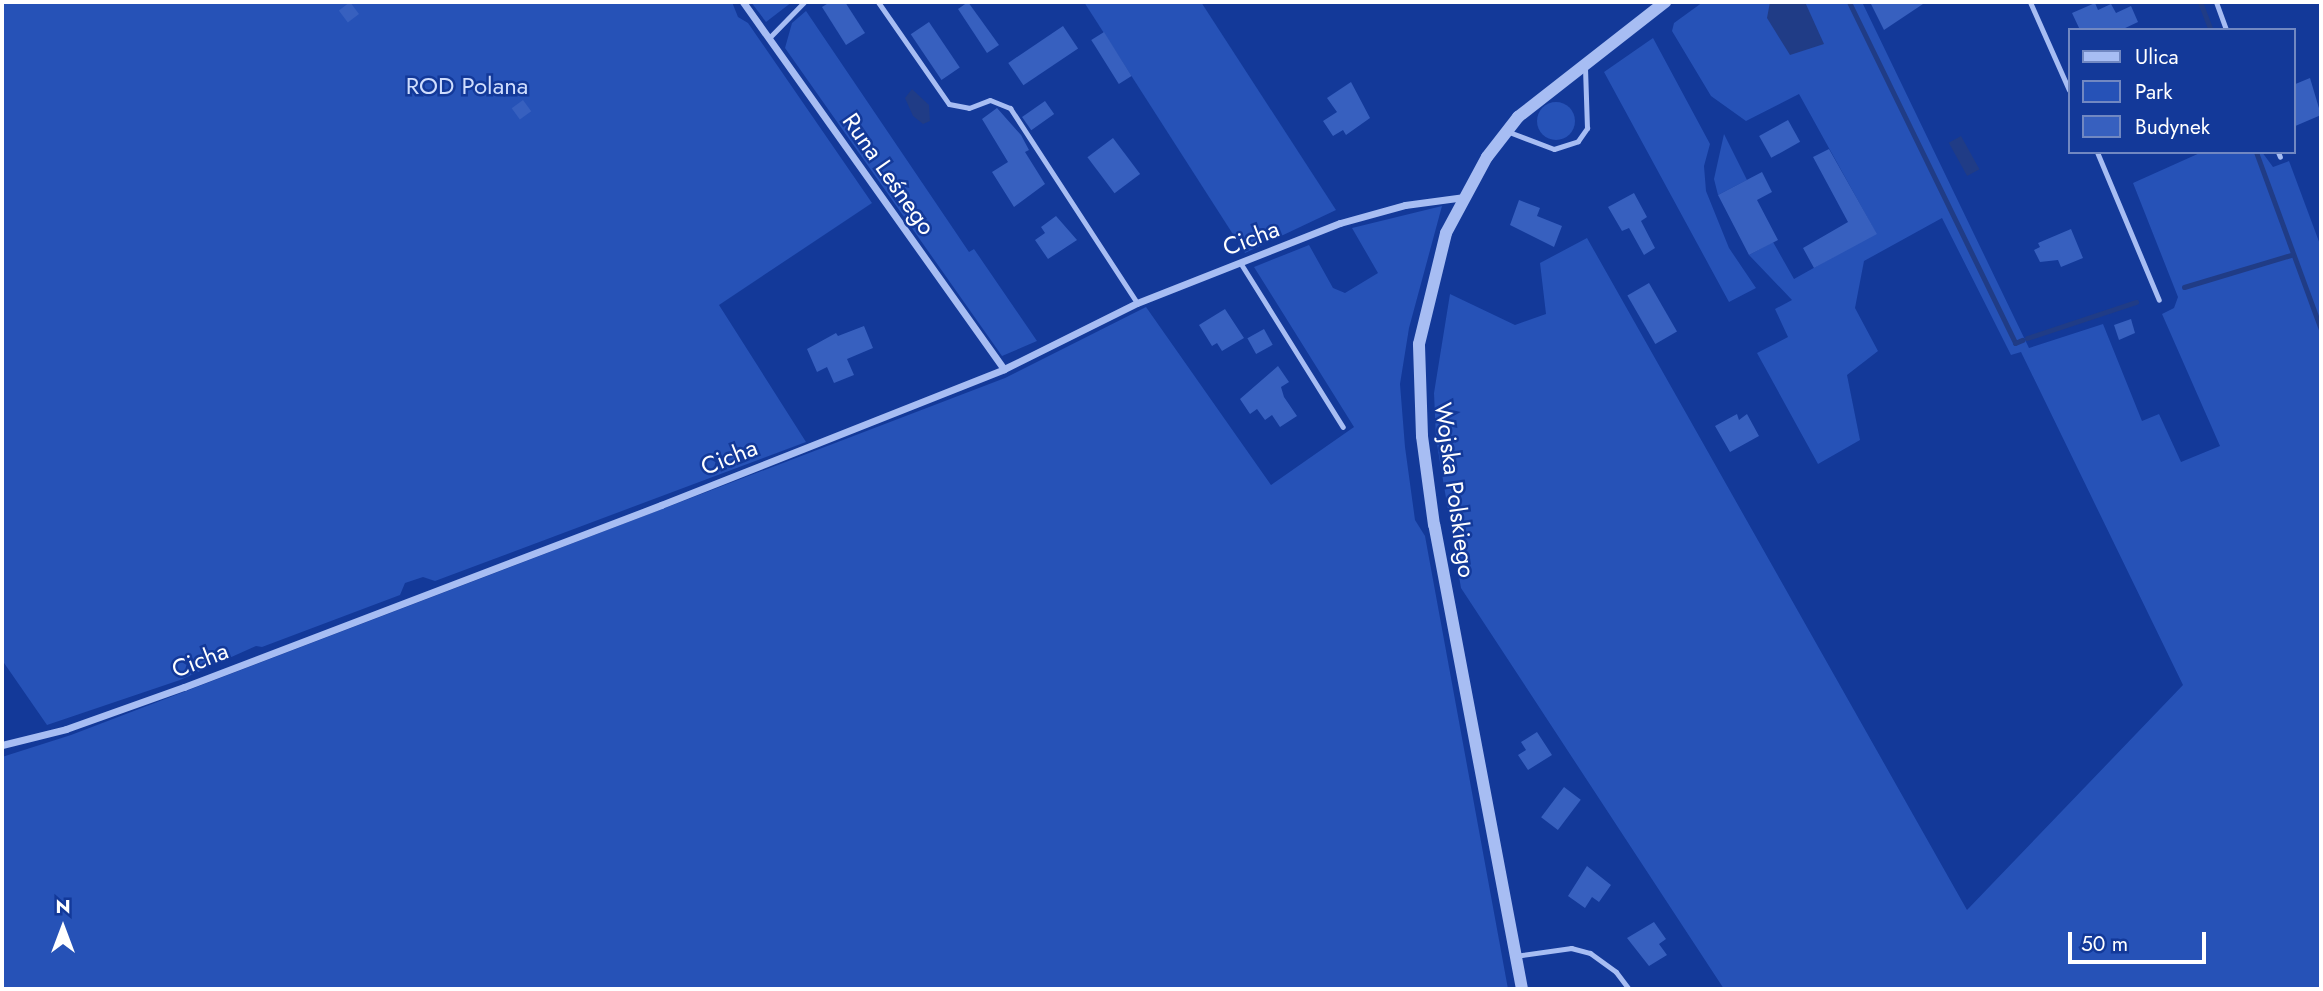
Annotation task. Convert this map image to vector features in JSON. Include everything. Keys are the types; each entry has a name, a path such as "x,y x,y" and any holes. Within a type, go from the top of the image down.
{"street":[{"name":"Runa Leśnego","path":"743,2 1004,369"},
{"name":"Wojska Polskiego","path":"1522,989 1422,436 1419,344 1446,233 1464,197 1506,131 1651,6 1665,2"},
{"name":"Cicha","path":"2,745 66,729 184,687 1004,369 1137,303 1367,214 1464,197"}],"lane":[{"path":"769,38 804,2"},
{"path":"878,2 949,104 969,108 990,100 1010,108 1137,303"},
{"path":"2030,2 2068,88"},
{"path":"2216,2 2225,28"},
{"path":"1506,131 1554,149 1578,141 1587,128 1584,63"},
{"path":"2098,154 2159,300"},
{"path":"1241,264 1343,427"},
{"path":"1515,956 1571,948 1590,953 1616,972 1629,989"}],"green space":[{"name":"ROD Polana","path":"2,2 732,2 738,17 748,23 872,203 719,305 806,442 435,581 423,577 405,583 400,595 262,647 256,646 180,680 47,725 2,660"},
{"path":"751,2 792,2 766,22"},
{"path":"1084,2 1201,2 1336,210 1245,253"},
{"path":"1703,2 1862,2 2029,348 2103,324 2142,421 2159,414 2181,462 2220,446 2162,314 2174,308 2178,297 2133,183 2198,154 2263,154 2273,167 2289,161 2321,247 2321,989 1724,989 1461,588 1436,438 1434,393 1450,294 1515,325 1546,314 1540,263 1587,238 1967,910 2183,685 2021,352 2011,355 1942,218 1864,261 1855,308 1878,351 1847,375 1860,440 1818,464 1757,353 1788,337 1775,309 1792,300 1749,255 1773,242 1794,279 1876,233 1799,94 1746,121 1711,96 1672,31 1674,23"},
{"path":"806,11 969,252 974,249 1037,341 1002,356 785,48 792,23"},
{"path":"1653,38 1710,144 1704,166 1706,191 1729,248 1756,288 1729,302 1604,72"},
{"path":"1556,102 1570,107 1575,121 1570,135 1556,140 1542,135 1537,121 1542,107"},
{"path":"1724,134 1747,180 1718,195 1714,179"},
{"path":"1442,206 1409,328 1400,384 1405,447 1415,520 1425,536 1508,989 2,989 2,757 71,735 1005,378 1146,307 1271,485 1354,427 1254,267 1309,245 1333,288 1345,293 1378,273 1352,228"}],"shaded area":[{"path":"1770,2 1805,2 1824,44 1790,55 1767,18"},
{"path":"912,89 929,105 930,121 923,124 913,116 905,98"},
{"path":"1961,136 1979,169 1967,176 1949,143"}],"building":[{"path":"350,2 359,14 348,22 339,10"},
{"path":"830,2 845,2 865,33 846,45 822,7"},
{"path":"968,2 999,45 987,53 958,9"},
{"path":"1870,2 1926,2 1884,30"},
{"path":"2095,3 2098,10 2111,4 2116,13 2131,6 2138,22 2125,28 2079,28 2072,13"},
{"path":"929,22 960,68 942,80 911,34"},
{"path":"1063,26 1078,48 1023,85 1008,63"},
{"path":"1104,32 1132,76 1119,84 1091,40"},
{"path":"2310,78 2321,115 2295,126 2295,84"},
{"path":"1351,82 1370,118 1346,135 1343,130 1333,136 1323,121 1337,112 1327,98"},
{"path":"523,100 531,111 520,120 512,108"},
{"path":"1045,101 1054,114 1031,130 1022,117"},
{"path":"997,108 1021,135 1029,150 1025,152 1045,184 1014,207 992,172 1008,162 982,119"},
{"path":"1788,120 1800,142 1771,158 1759,136"},
{"path":"1113,138 1140,174 1115,193 1087,157"},
{"path":"1829,149 1877,234 1814,268 1803,248 1848,222 1813,157"},
{"path":"1762,172 1772,192 1757,200 1778,240 1749,255 1718,195"},
{"path":"1634,193 1647,217 1641,221 1655,248 1644,255 1629,228 1622,231 1608,207"},
{"path":"1519,200 1540,208 1537,216 1562,226 1554,247 1510,225"},
{"path":"1056,216 1077,240 1048,259 1035,240 1045,233 1041,227"},
{"path":"2071,229 2083,258 2061,267 2058,260 2040,262 2034,250 2040,247 2038,243"},
{"path":"1649,283 1677,331 1655,344 1627,296"},
{"path":"1225,309 1244,338 1222,351 1217,343 1212,346 1199,325"},
{"path":"2131,319 2135,333 2119,340 2114,325"},
{"path":"864,326 873,348 847,359 854,375 834,383 827,367 817,372 807,349 836,333 838,336"},
{"path":"1264,329 1273,345 1256,354 1247,338"},
{"path":"1278,366 1289,382 1281,387 1284,397 1297,416 1280,427 1272,415 1265,420 1257,409 1250,414 1240,399"},
{"path":"1737,414 1739,420 1747,414 1759,436 1730,452 1715,426"},
{"path":"1537,732 1552,755 1528,770 1518,755 1526,750 1521,742"},
{"path":"1564,787 1581,800 1558,830 1541,817"},
{"path":"1587,866 1611,885 1599,902 1592,897 1585,908 1568,896"},
{"path":"1654,922 1666,939 1659,944 1667,955 1649,966 1627,938"}],"waterway":[{"path":"1849,2 2015,343 2022,340"},
{"path":"2200,2 2210,28"},
{"path":"2257,154 2321,330"},
{"path":"2184,287 2291,255"},
{"path":"2027,338 2136,302"}]}
